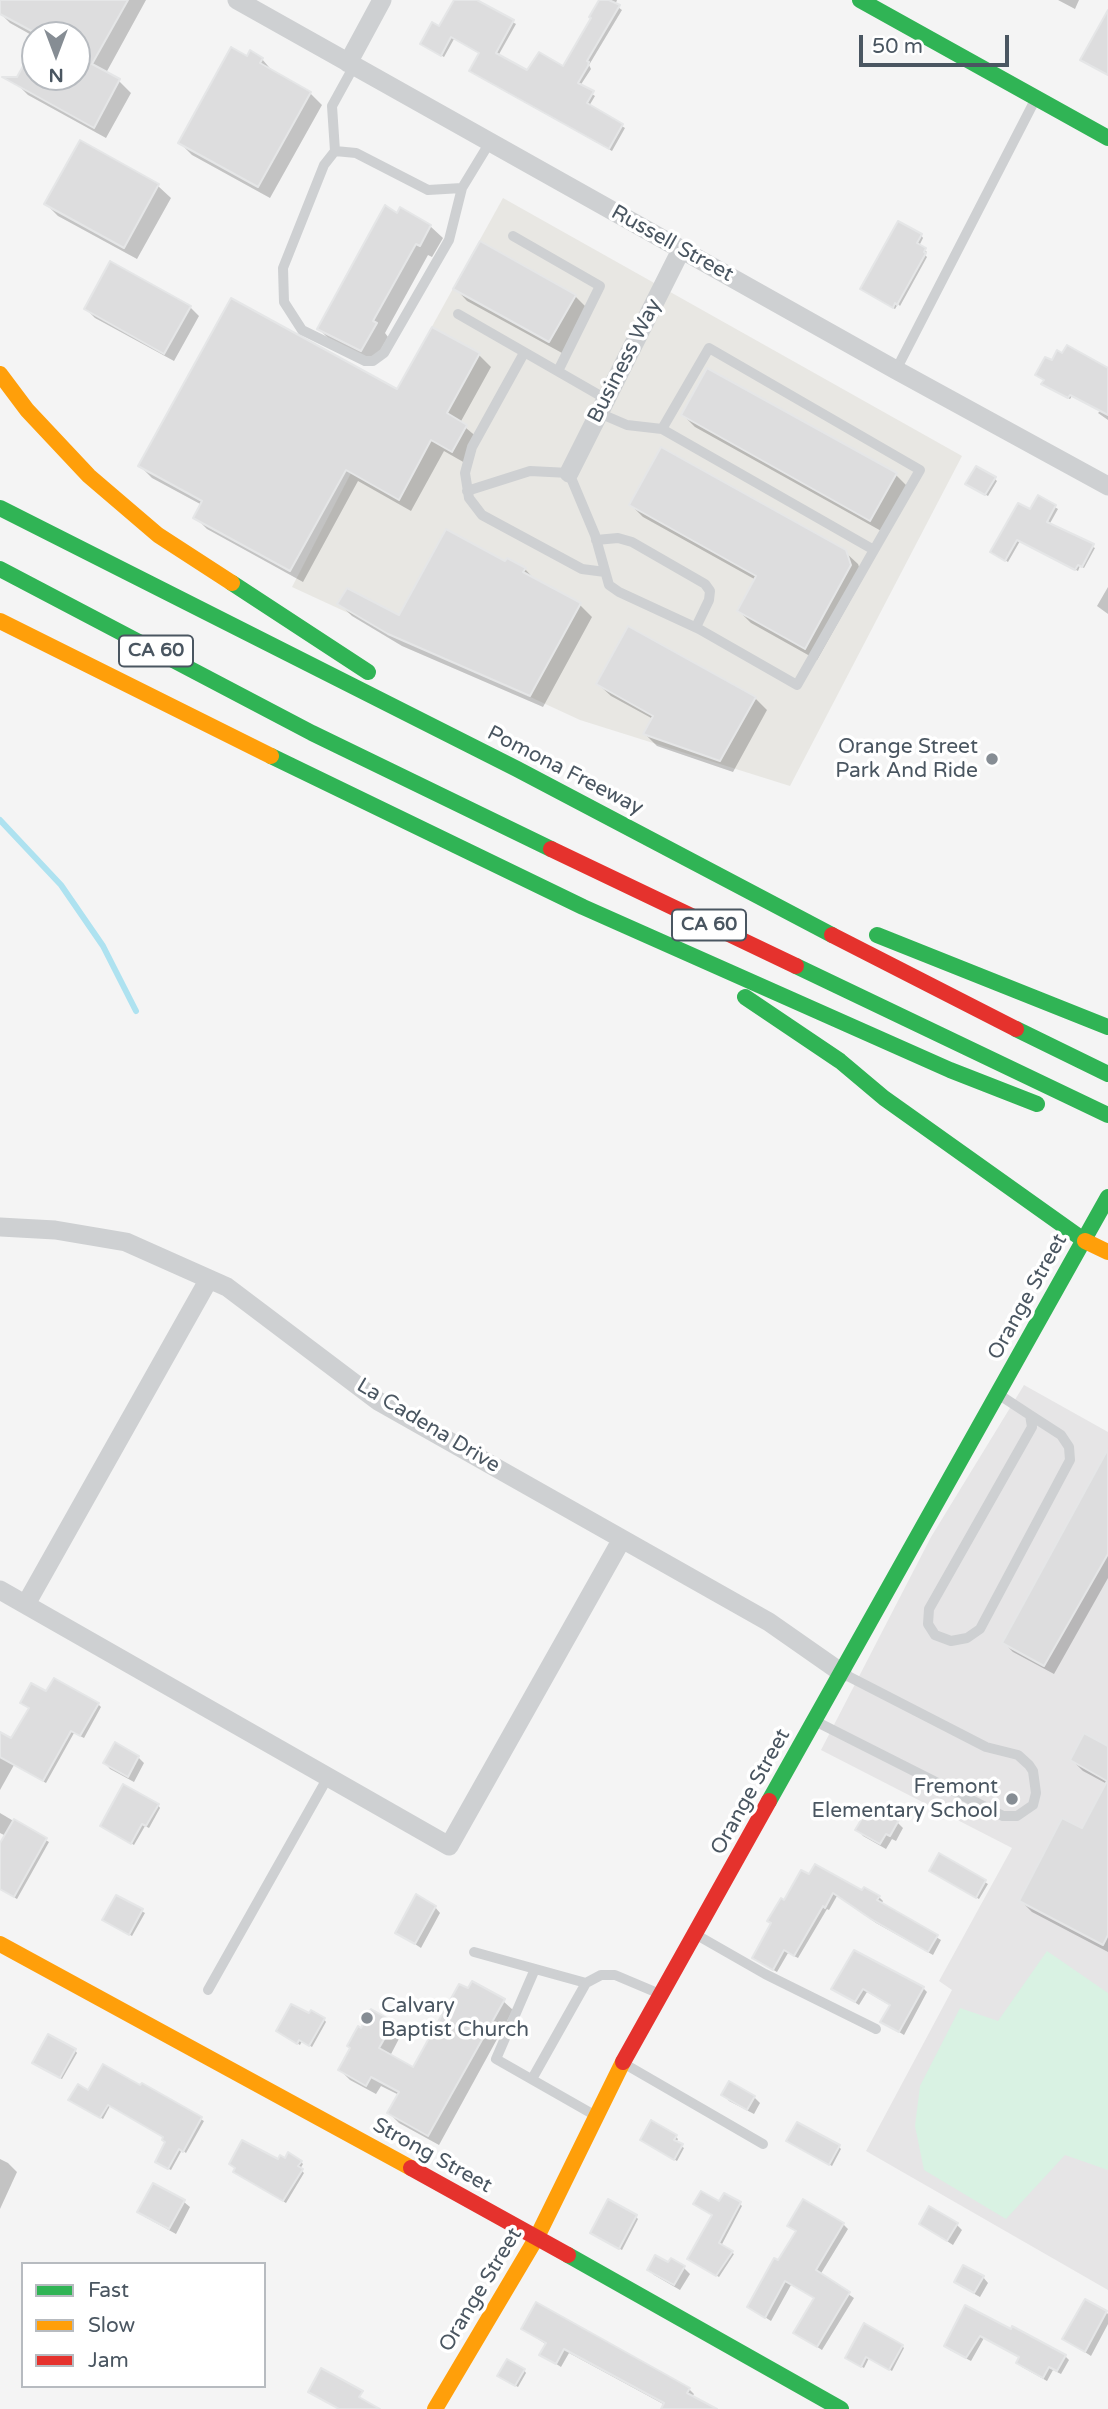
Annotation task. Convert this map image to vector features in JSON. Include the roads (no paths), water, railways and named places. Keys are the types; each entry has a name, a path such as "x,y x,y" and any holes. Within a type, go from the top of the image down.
{"main road":[{"path":"860,0 1108,138"},
{"path":"0,374 27,410 89,476 158,535 517,769"},
{"name":"Pomona Freeway","path":"0,508 517,769 947,995 1108,1074"},
{"name":"CA 60","path":"0,569 337,745 1108,1115"},
{"path":"0,621 225,734 583,907 950,1070 1047,1108"},
{"path":"25,652 225,734"},
{"path":"654,841 820,911"},
{"path":"583,907 723,982 840,1061 884,1098 1084,1241 1108,1252"},
{"path":"859,927 1108,1027"},
{"name":"Orange Street","path":"435,2409 537,2237 622,2063 1107,1200"},
{"name":"Strong Street","path":"0,1944 537,2237 841,2409"}],"street":[{"name":"Russell Street","path":"237,0 1108,486"},
{"path":"351,64 378,1"},
{"name":"Business Way","path":"569,473 681,250"},
{"name":"La Cadena Drive","path":"0,1227 55,1230 126,1242 227,1287 378,1401 769,1622 842,1673"},
{"path":"26,1604 209,1279"},
{"path":"0,1590 449,1846 622,1539"}],"lane":[{"path":"351,64 332,106 335,151 324,165 283,268 284,302 302,330 365,361 373,361 384,353 449,240 462,188 490,142"},
{"path":"896,370 1036,97"},
{"path":"335,151 356,153 428,190 462,188"},
{"path":"513,236 600,286 558,372"},
{"path":"458,314 558,372 627,425 662,429 874,550"},
{"path":"467,491 530,471 569,473 596,540 609,585 696,627 797,685 920,470 709,348 662,429"},
{"path":"524,352 472,447 465,473 469,498 482,515 582,569 605,572"},
{"path":"596,540 618,538 632,542 705,583 710,591 709,600 696,627"},
{"path":"998,1394 1061,1435 1069,1447 1070,1460 980,1629 967,1638 951,1641 935,1635 928,1624 929,1609 1032,1427 1030,1415"},
{"path":"814,1721 1003,1816 1017,1816 1033,1805 1036,1793 1033,1771 1018,1755 986,1747 842,1673"},
{"path":"208,1990 328,1777"},
{"path":"694,1934 765,1975 876,2029"},
{"path":"474,1952 586,1983"},
{"path":"535,1969 496,2059 596,2116"},
{"path":"532,2079 586,1983 601,1975 615,1975 661,1994"},
{"path":"622,2063 764,2144"}],"waterway":[{"path":"0,820 61,885 103,946 136,1011"}],"place":[{"name":"Orange Street Park And Ride","path":"992,759"},
{"name":"Fremont Elementary School","path":"1012,1799"},
{"name":"Calvary Baptist Church","path":"367,2018"}]}
